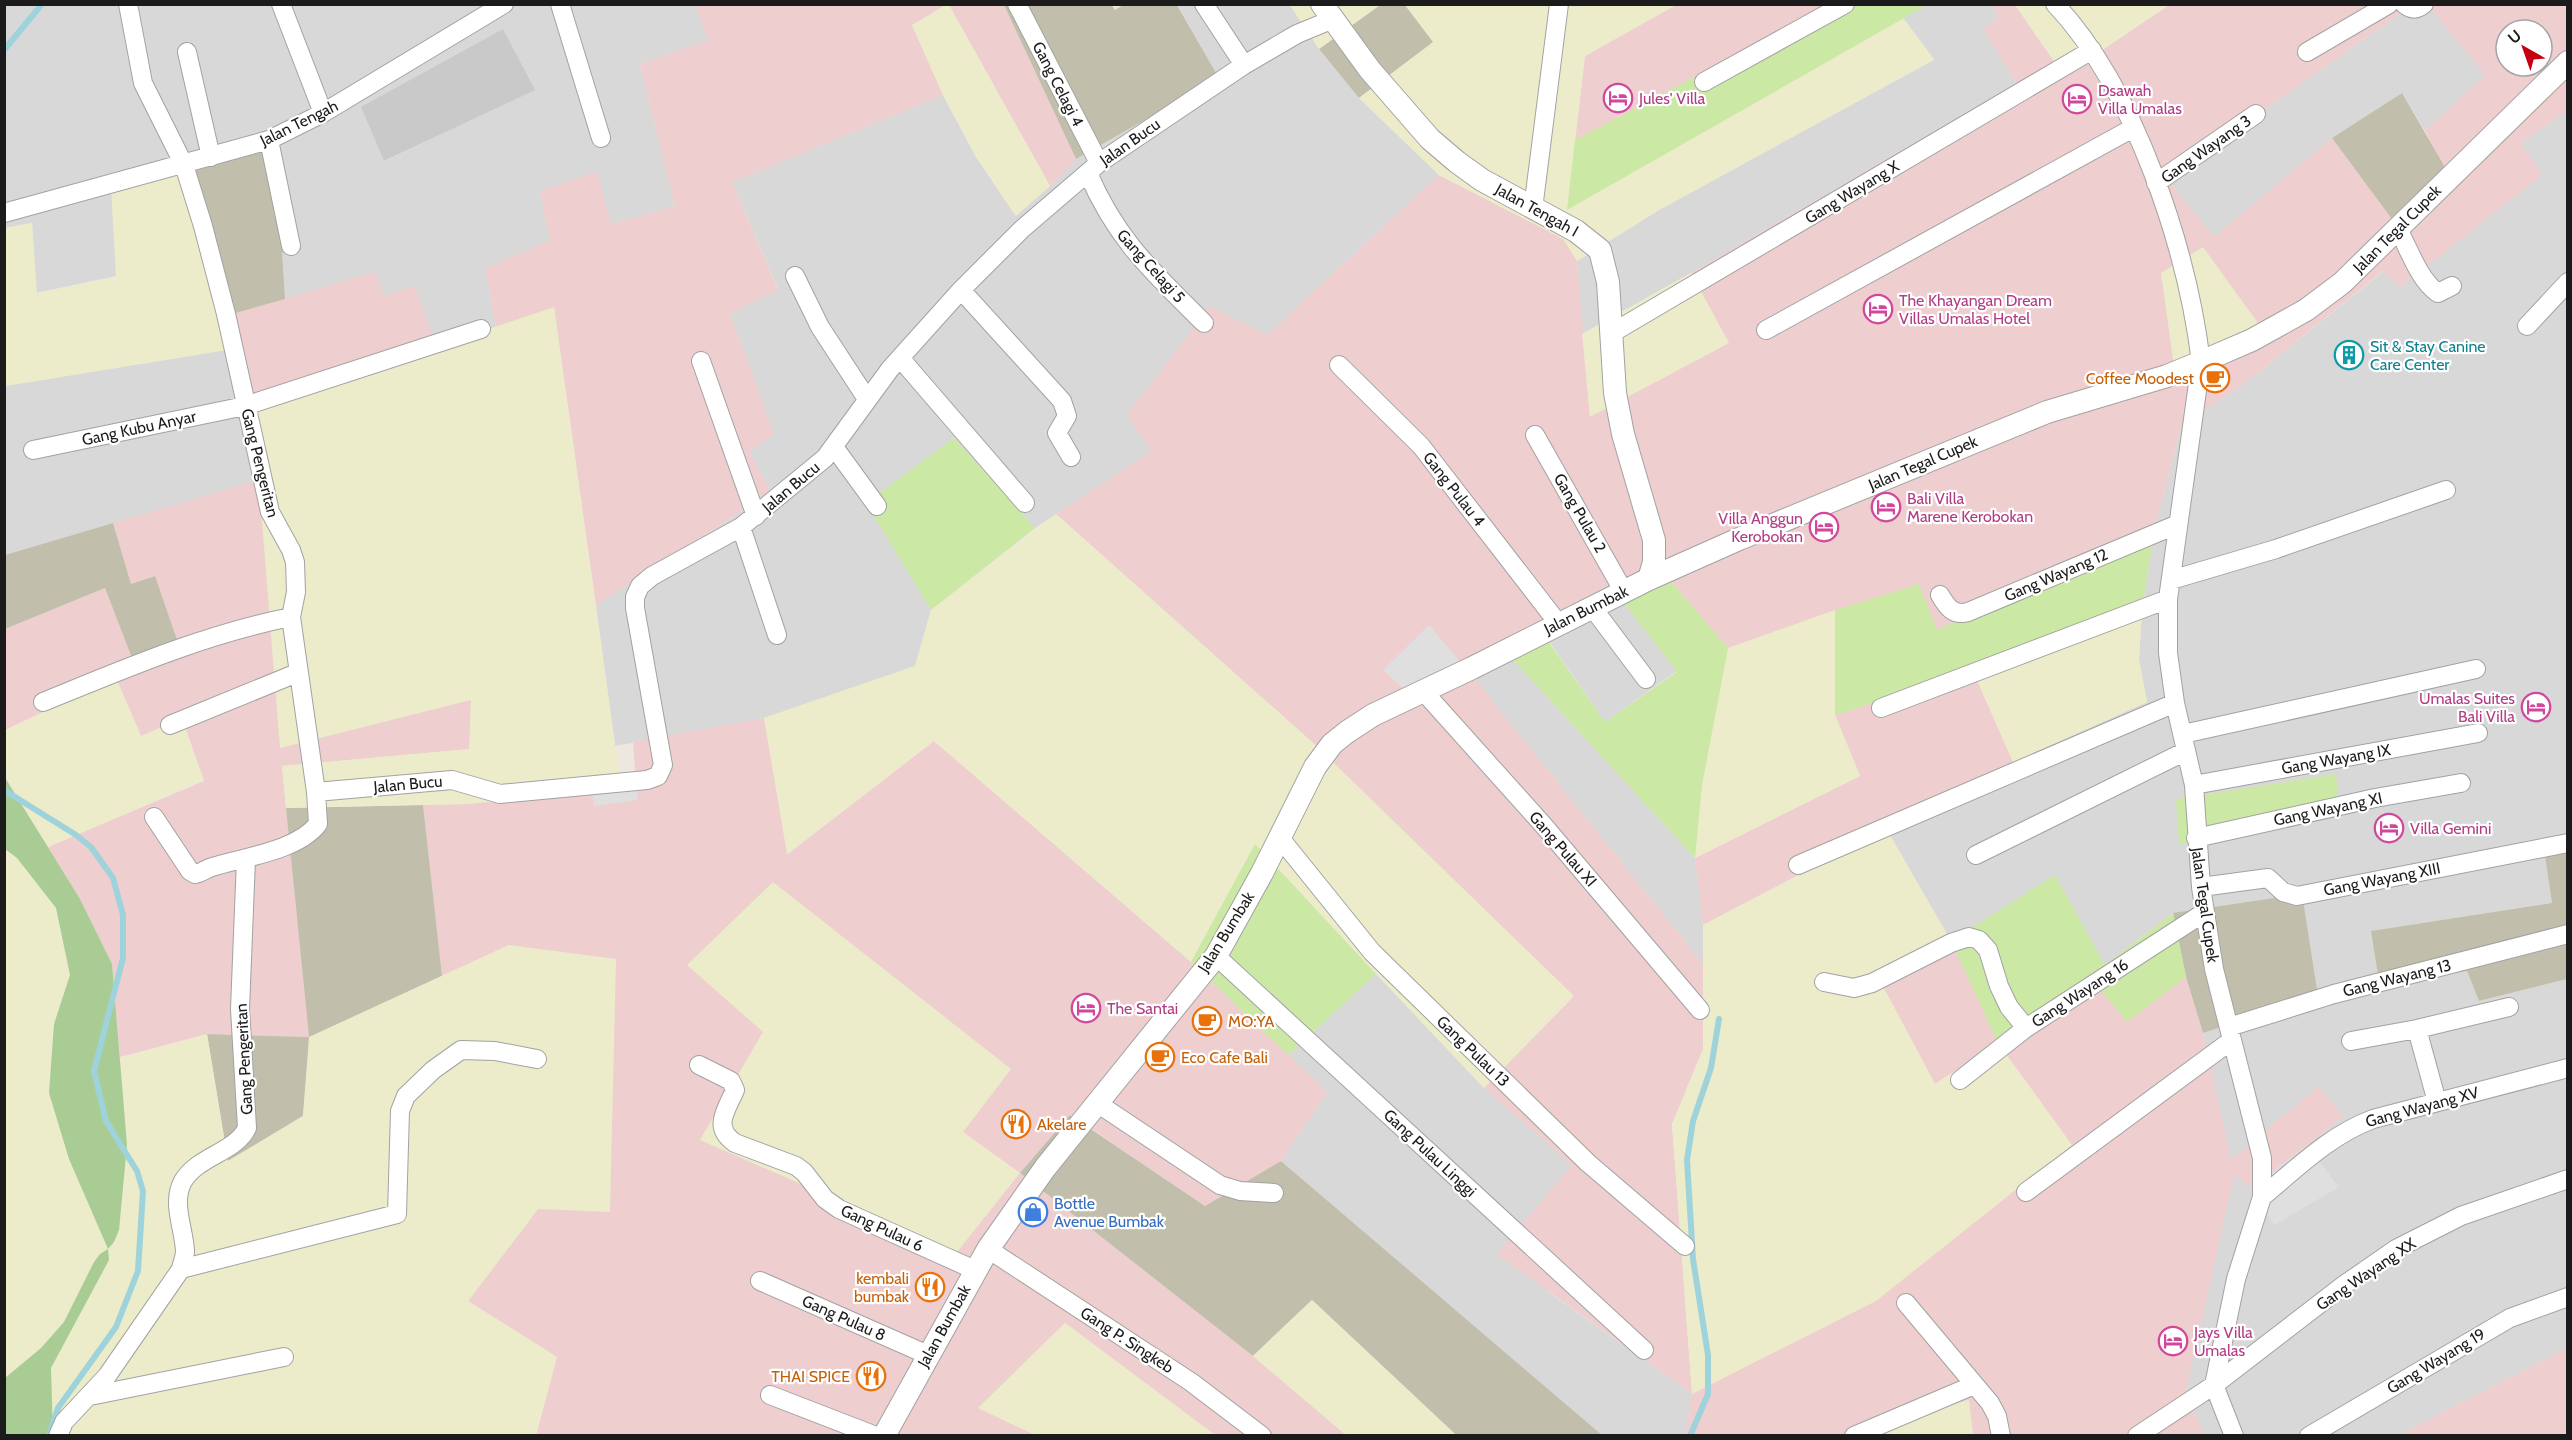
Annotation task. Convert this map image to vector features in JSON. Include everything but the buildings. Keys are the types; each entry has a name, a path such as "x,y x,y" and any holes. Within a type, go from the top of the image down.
{"street":[{"name":"Gang Pengeritan","path":"128,4 143,83 184,165 202,226 225,314 270,512 295,562 296,592 291,617 297,673 316,792 318,824 314,830 290,843 246,859 213,867 198,874 192,873 154,817"},
{"path":"281,4 323,113"},
{"name":"Jalan Tengah","path":"4,213 269,140 323,113 504,4"},
{"path":"560,4 601,138"},
{"name":"Gang Celagi 4","path":"1017,4 1093,168"},
{"path":"1204,4 1244,64"},
{"path":"1533,209 1559,4"},
{"path":"1704,82 1845,4"},
{"name":"Jalan Tegal Cupek","path":"2055,4 2092,50 2133,128 2156,183 2171,222 2196,323 2201,362 2168,599 2168,653 2175,703 2194,785 2201,887 2214,969 2262,1158 2262,1197 2236,1279 2214,1385"},
{"path":"2307,52 2389,4"},
{"path":"2404,4 2410,9 2424,4"},
{"name":"Jalan Bucu","path":"316,792 452,780 500,794 647,780 658,776 663,765 635,597 640,586 652,576 749,521 815,467 834,447 867,399 900,358 961,290 1022,229 1093,168 1244,64 1296,34 1326,12"},
{"name":"Jalan Tengah I","path":"1326,12 1370,70 1430,139 1482,180 1576,231 1600,250 1608,282 1615,393 1623,434 1654,540 1654,562 1649,579"},
{"name":"Gang Wayang X","path":"1612,333 2092,50"},
{"path":"187,52 211,157"},
{"name":"Jalan Tegal Cupek","path":"1649,579 1739,539 2047,412 2167,376 2252,340 2306,310 2342,283 2568,62"},
{"name":"Gang Wayang 3","path":"2156,183 2256,114"},
{"path":"1766,330 2133,128"},
{"path":"269,140 291,246"},
{"name":"Gang Celagi 5","path":"1093,168 1109,218 1125,241 1204,323"},
{"path":"2398,229 2425,280 2433,289 2438,292 2452,286"},
{"path":"795,276 820,327 867,399"},
{"path":"2527,326 2568,282"},
{"path":"961,290 1062,401 1067,416 1057,433 1071,457"},
{"name":"Gang Kubu Anyar","path":"33,450 245,406 481,329"},
{"path":"900,358 1025,503"},
{"path":"701,361 749,521 777,635"},
{"name":"Gang Pulau 4","path":"1338,365 1421,446 1558,623"},
{"name":"Gang Pulau 2","path":"1535,435 1624,592"},
{"path":"834,447 877,506"},
{"path":"2171,580 2276,549 2446,490"},
{"name":"Gang Wayang 12","path":"1940,595 1951,610 1961,614 1968,612 2178,524"},
{"name":"Jalan Bumbak","path":"884,1436 988,1249 1045,1168 1216,956 1280,838 1315,767 1332,744 1373,715 1424,692 1649,579"},
{"path":"1881,708 2168,599"},
{"path":"1592,607 1646,679"},
{"path":"43,702 155,656 260,623 291,617"},
{"path":"1976,855 2185,742 2476,669"},
{"path":"170,725 297,673"},
{"name":"Gang Pulau XI","path":"1424,692 1545,827 1700,1010"},
{"path":"1797,865 2175,703"},
{"name":"Gang Wayang IX","path":"2194,785 2478,733"},
{"name":"Gang Wayang XI","path":"2196,838 2375,798 2461,783"},
{"name":"Gang Pulau 13","path":"1280,838 1372,952 1588,1162 1685,1246"},
{"name":"Gang Wayang XIII","path":"2201,887 2268,878 2283,892 2297,896 2568,843"},
{"name":"Gang Pengeritan","path":"58,1436 64,1422 90,1396 132,1342 181,1269 185,1253 178,1193 183,1181 191,1170 236,1142 247,1128 240,1009 246,859"},
{"name":"Gang Wayang 16","path":"1960,1080 2026,1028 2205,912"},
{"name":"Gang Wayang 13","path":"2231,1034 2334,994 2568,934"},
{"path":"1824,982 1854,988 1872,983 1951,943 1969,938 1979,940 1988,950 1999,986 2009,1007 2026,1028"},
{"name":"Gang Pulau Linggi","path":"1216,956 1644,1350"},
{"path":"2350,1041 2417,1029 2509,1006"},
{"path":"2417,1029 2437,1102"},
{"path":"2026,1192 2231,1034"},
{"path":"181,1269 397,1214 400,1111 406,1096 433,1070 461,1050 495,1051 537,1059"},
{"name":"Gang Pulau 6","path":"699,1065 735,1085 722,1122 722,1130 726,1137 735,1143 796,1166 804,1172 825,1199 840,1209 975,1270"},
{"name":"Gang Wayang XV","path":"2262,1197 2336,1137 2354,1126 2568,1068"},
{"path":"1097,1103 1220,1185 1240,1191 1274,1193"},
{"name":"Gang Wayang XX","path":"2137,1436 2214,1385 2344,1285 2396,1249 2461,1216 2568,1179"},
{"name":"Gang P. Singkeb","path":"988,1249 1191,1382 1262,1436"},
{"name":"Gang Pulau 8","path":"760,1281 928,1355"},
{"name":"Gang Wayang 19","path":"2309,1436 2510,1318 2568,1297"},
{"path":"1906,1303 1990,1402 1997,1416 2001,1436"},
{"path":"90,1396 284,1357"},
{"path":"1854,1436 1974,1384"},
{"path":"2214,1385 2234,1436"},
{"path":"770,1395 876,1436"}],"shaded area":[{"path":"1111,4 1115,10 1123,5 1177,5 1219,78 1076,159 1004,5"},
{"path":"1177,4 1290,5 1319,49 1359,98 1439,175 1267,335 1153,451 1035,528 954,438 867,503 931,610 915,666 764,718 615,746 596,605 771,492 749,451 774,434 730,314 778,289 732,182 943,95 976,157 1015,215 1050,186 1076,159 1219,78"},
{"path":"4,5 695,5 709,40 640,64 675,206 611,224 540,191 550,240 485,269 496,327 436,347 384,296 375,273 285,299 276,152 116,276 36,293 32,223 5,228","holes":["535,89 385,161 361,107"]},
{"path":"695,5 946,5 912,25 943,95 732,182 778,290 730,314 774,434 749,451 771,492 596,605 554,308 496,327 485,269 550,240 540,191 597,171 611,224 675,206 640,64 709,40"},
{"path":"949,5 1004,5 1076,159 1050,186"},
{"path":"1380,5 1405,5 1434,42 1359,98 1319,49"},
{"name":"Jules' Villa","path":"1676,5 1832,5 1575,140 1585,56"},
{"path":"1927,5 1991,5 1999,17 1983,29 2016,83 1582,334 1577,261 1659,210 1934,60 1903,18"},
{"path":"1991,5 2015,5 2065,75 2169,5 2412,5 2167,179 2214,237 2332,138 2390,217 2445,167 2425,131 2485,75 2428,5 2567,5 2567,111 2521,143 2542,175 2400,287 2383,271 2245,383 2181,427 2154,531 1937,630 1919,584 1728,648 1662,571 1466,668 1703,964 1703,1049 1672,1124 1692,1393 1998,1043 1935,1084 1881,983 1951,941 2090,976 2127,1022 2186,977 2203,1033 2231,1160 2319,1086 2343,1117 2252,1188 2234,1175 2186,1391 2204,1435 1973,1435 1968,1400 1861,1435 1685,1435 1692,1394 1496,1254 1572,1165 1484,1088 1573,997 1312,742 1056,514 1152,451 1127,415 1210,306 1267,335 1439,175 1564,239 1577,261 1590,416 1728,343 1691,273 2016,83 1983,29 1999,17"},
{"path":"2412,5 2428,5 2486,75 2425,131 2402,93 2332,138 2214,238 2167,179"},
{"path":"503,29 535,90 384,161 361,107"},
{"path":"2402,93 2445,167 2391,218 2332,138"},
{"path":"2567,111 2567,851 2545,858 2552,903 2372,931 2380,987 2467,971 2479,1001 2567,979 2567,1348 2399,1435 2204,1435 2186,1391 2234,1174 2252,1188 2274,1225 2338,1187 2307,1145 2343,1117 2231,1161 2203,1033 2318,996 2173,913 2105,965 1951,941 1887,830 2013,762 2147,702 2139,660 2142,610 2154,531 2181,427 2245,383 2384,271 2400,287 2541,175 2521,143"},
{"path":"276,151 285,299 229,315 181,164"},
{"path":"375,272 384,296 415,286 436,347 253,408 229,315"},
{"path":"239,348 259,480 5,555 5,386"},
{"path":"259,480 471,700 470,749 282,766 309,1037 207,1034 120,1057 112,964 80,899 48,847 204,781 182,719 141,736 116,678 5,730 5,629 105,588 132,657 155,576 131,584 113,523"},
{"path":"113,523 131,584 155,576 178,643 132,658 105,588 5,629 5,555"},
{"path":"1617,594 1677,671 1605,722 1542,631"},
{"path":"1429,625 1466,668 1408,693 1383,670"},
{"path":"1503,649 1695,858 1703,925 1703,964 1466,668"},
{"path":"1973,671 2013,762 1703,925 1695,858 1860,776 1835,715"},
{"path":"764,718 788,854 934,741 1191,962 1327,1092 1281,1161 1205,1206 1071,1115 1020,1173 1253,1356 1346,1435 1215,1435 1065,1323 979,1408 1035,1435 536,1435 557,1357 468,1301 538,1209 509,945 442,976 423,805 468,804 592,791 637,800 633,742","holes":["763,1032 1011,1069 962,1132 1020,1174 701,1140"]},
{"path":"636,785 638,800 594,806 592,791"},
{"path":"423,805 442,976 310,1037 303,1116 228,1161 207,1034 309,1037 286,808"},
{"path":"2567,851 2567,979 2479,1001 2467,971 2380,987 2371,931 2552,903 2545,857"},
{"path":"2302,894 2318,996 2203,1033 2186,977 2173,913"},
{"path":"1376,974 1484,1088 1572,1164 1547,1291 1692,1394 1685,1435 1602,1435 1281,1161 1327,1092 1288,1055"},
{"path":"1070,1115 1205,1206 1281,1161 1602,1435 1456,1435 1312,1300 1253,1356 1020,1173"},
{"path":"2307,1145 2338,1187 2274,1225 2252,1188"},
{"path":"2567,1348 2567,1435 2399,1435"}],"green space":[{"path":"949,5 1050,186 1016,216 976,157 943,95 912,25"},
{"path":"1290,5 1380,5 1319,49"},
{"path":"1405,5 1676,5 1585,56 1567,210 1903,18 1934,59 1659,210 1577,261 1563,239 1439,175 1359,98 1433,42"},
{"path":"1832,5 1927,5 1567,210 1575,140"},
{"path":"2015,5 2169,5 2064,76"},
{"path":"181,164 239,348 5,386 5,228 32,223 37,293 116,277 111,188"},
{"path":"2203,247 2263,330 2175,374 2161,273"},
{"path":"1691,273 1729,343 1590,417 1582,334"},
{"path":"554,307 621,787 468,804 286,808 282,766 469,749 471,700 280,748 253,408"},
{"path":"954,438 1035,528 931,610 866,503"},
{"path":"1056,514 1312,742 1574,996 1484,1088 1255,845 1191,962 934,741 787,854 764,718 915,666 931,610"},
{"path":"2154,531 2142,610 1973,671 1835,715 1835,610 1919,584 1937,630"},
{"path":"1662,571 1728,648 1702,785 1695,858 1503,649 1541,631 1605,722 1677,672 1617,594"},
{"path":"1835,610 1835,715 1860,776 1695,858 1702,785 1728,648"},
{"path":"2142,610 2139,660 2147,702 2013,762 1973,671"},
{"path":"116,678 141,736 182,719 204,780 48,847 5,776 5,730"},
{"path":"2336,774 2339,813 2179,845 2176,799"},
{"path":"4,776 80,899 112,964 127,1145 119,1230 108,1249 69,1159 49,1093 54,1024 70,975 56,908 17,858 5,849"},
{"path":"1887,830 1951,941 1881,983 1935,1084 1998,1043 2072,1145 1876,1301 1692,1394 1672,1124 1703,1049 1703,925"},
{"path":"1255,844 1376,974 1288,1055 1191,962"},
{"path":"4,849 17,858 56,908 70,975 54,1024 49,1093 69,1159 108,1249 119,1230 127,1145 120,1058 207,1034 228,1161 303,1116 309,1037 509,945 616,959 610,1212 538,1209 468,1301 557,1357 536,1435 53,1435 51,1368 74,1326 100,1254 64,1322 41,1348 5,1378"},
{"path":"2055,875 2105,965 2173,913 2186,977 2127,1022 2090,977 1998,1043 1951,941"},
{"path":"773,882 1011,1069 963,1132 1020,1173 957,1252 700,1140 763,1032 687,965"},
{"path":"108,1249 109,1260 51,1368 53,1435 5,1435 5,1378 41,1348 64,1322 94,1262"},
{"path":"1312,1300 1456,1435 1346,1435 1253,1356"},
{"path":"1065,1323 1215,1435 1035,1435 978,1408"},
{"path":"1969,1400 1973,1435 1861,1435"}],"waterway":[{"path":"4,50 42,4"},
{"path":"4,790 76,835 91,847 113,878 123,915 123,958 94,1071 106,1121 137,1171 143,1191 138,1271 116,1327 58,1408 49,1436"},
{"path":"1690,1436 1708,1394 1708,1355 1693,1259 1687,1160 1693,1121 1711,1068 1719,1019"}],"place":[{"name":"Jules' Villa","path":"1618,98"},
{"name":"Dsawah Villa Umalas","path":"2077,99"},
{"name":"The Khayangan Dream Villas Umalas Hotel","path":"1878,309"},
{"name":"Sit & Stay Canine Care Center","path":"2349,355"},
{"name":"Coffee Moodest","path":"2215,378"},
{"name":"Bali Villa Marene Kerobokan","path":"1886,507"},
{"name":"Villa Anggun Kerobokan","path":"1824,527"},
{"name":"Umalas Suites Bali Villa","path":"2536,707"},
{"name":"Villa Gemini","path":"2389,828"},
{"name":"The Santai","path":"1086,1008"},
{"name":"MO:YA","path":"1207,1021"},
{"name":"Eco Cafe Bali","path":"1160,1057"},
{"name":"Akelare","path":"1016,1124"},
{"name":"Bottle Avenue Bumbak","path":"1033,1212"},
{"name":"kembali bumbak","path":"930,1287"},
{"name":"Jays Villa Umalas","path":"2173,1341"},
{"name":"THAI SPICE","path":"871,1376"}]}
